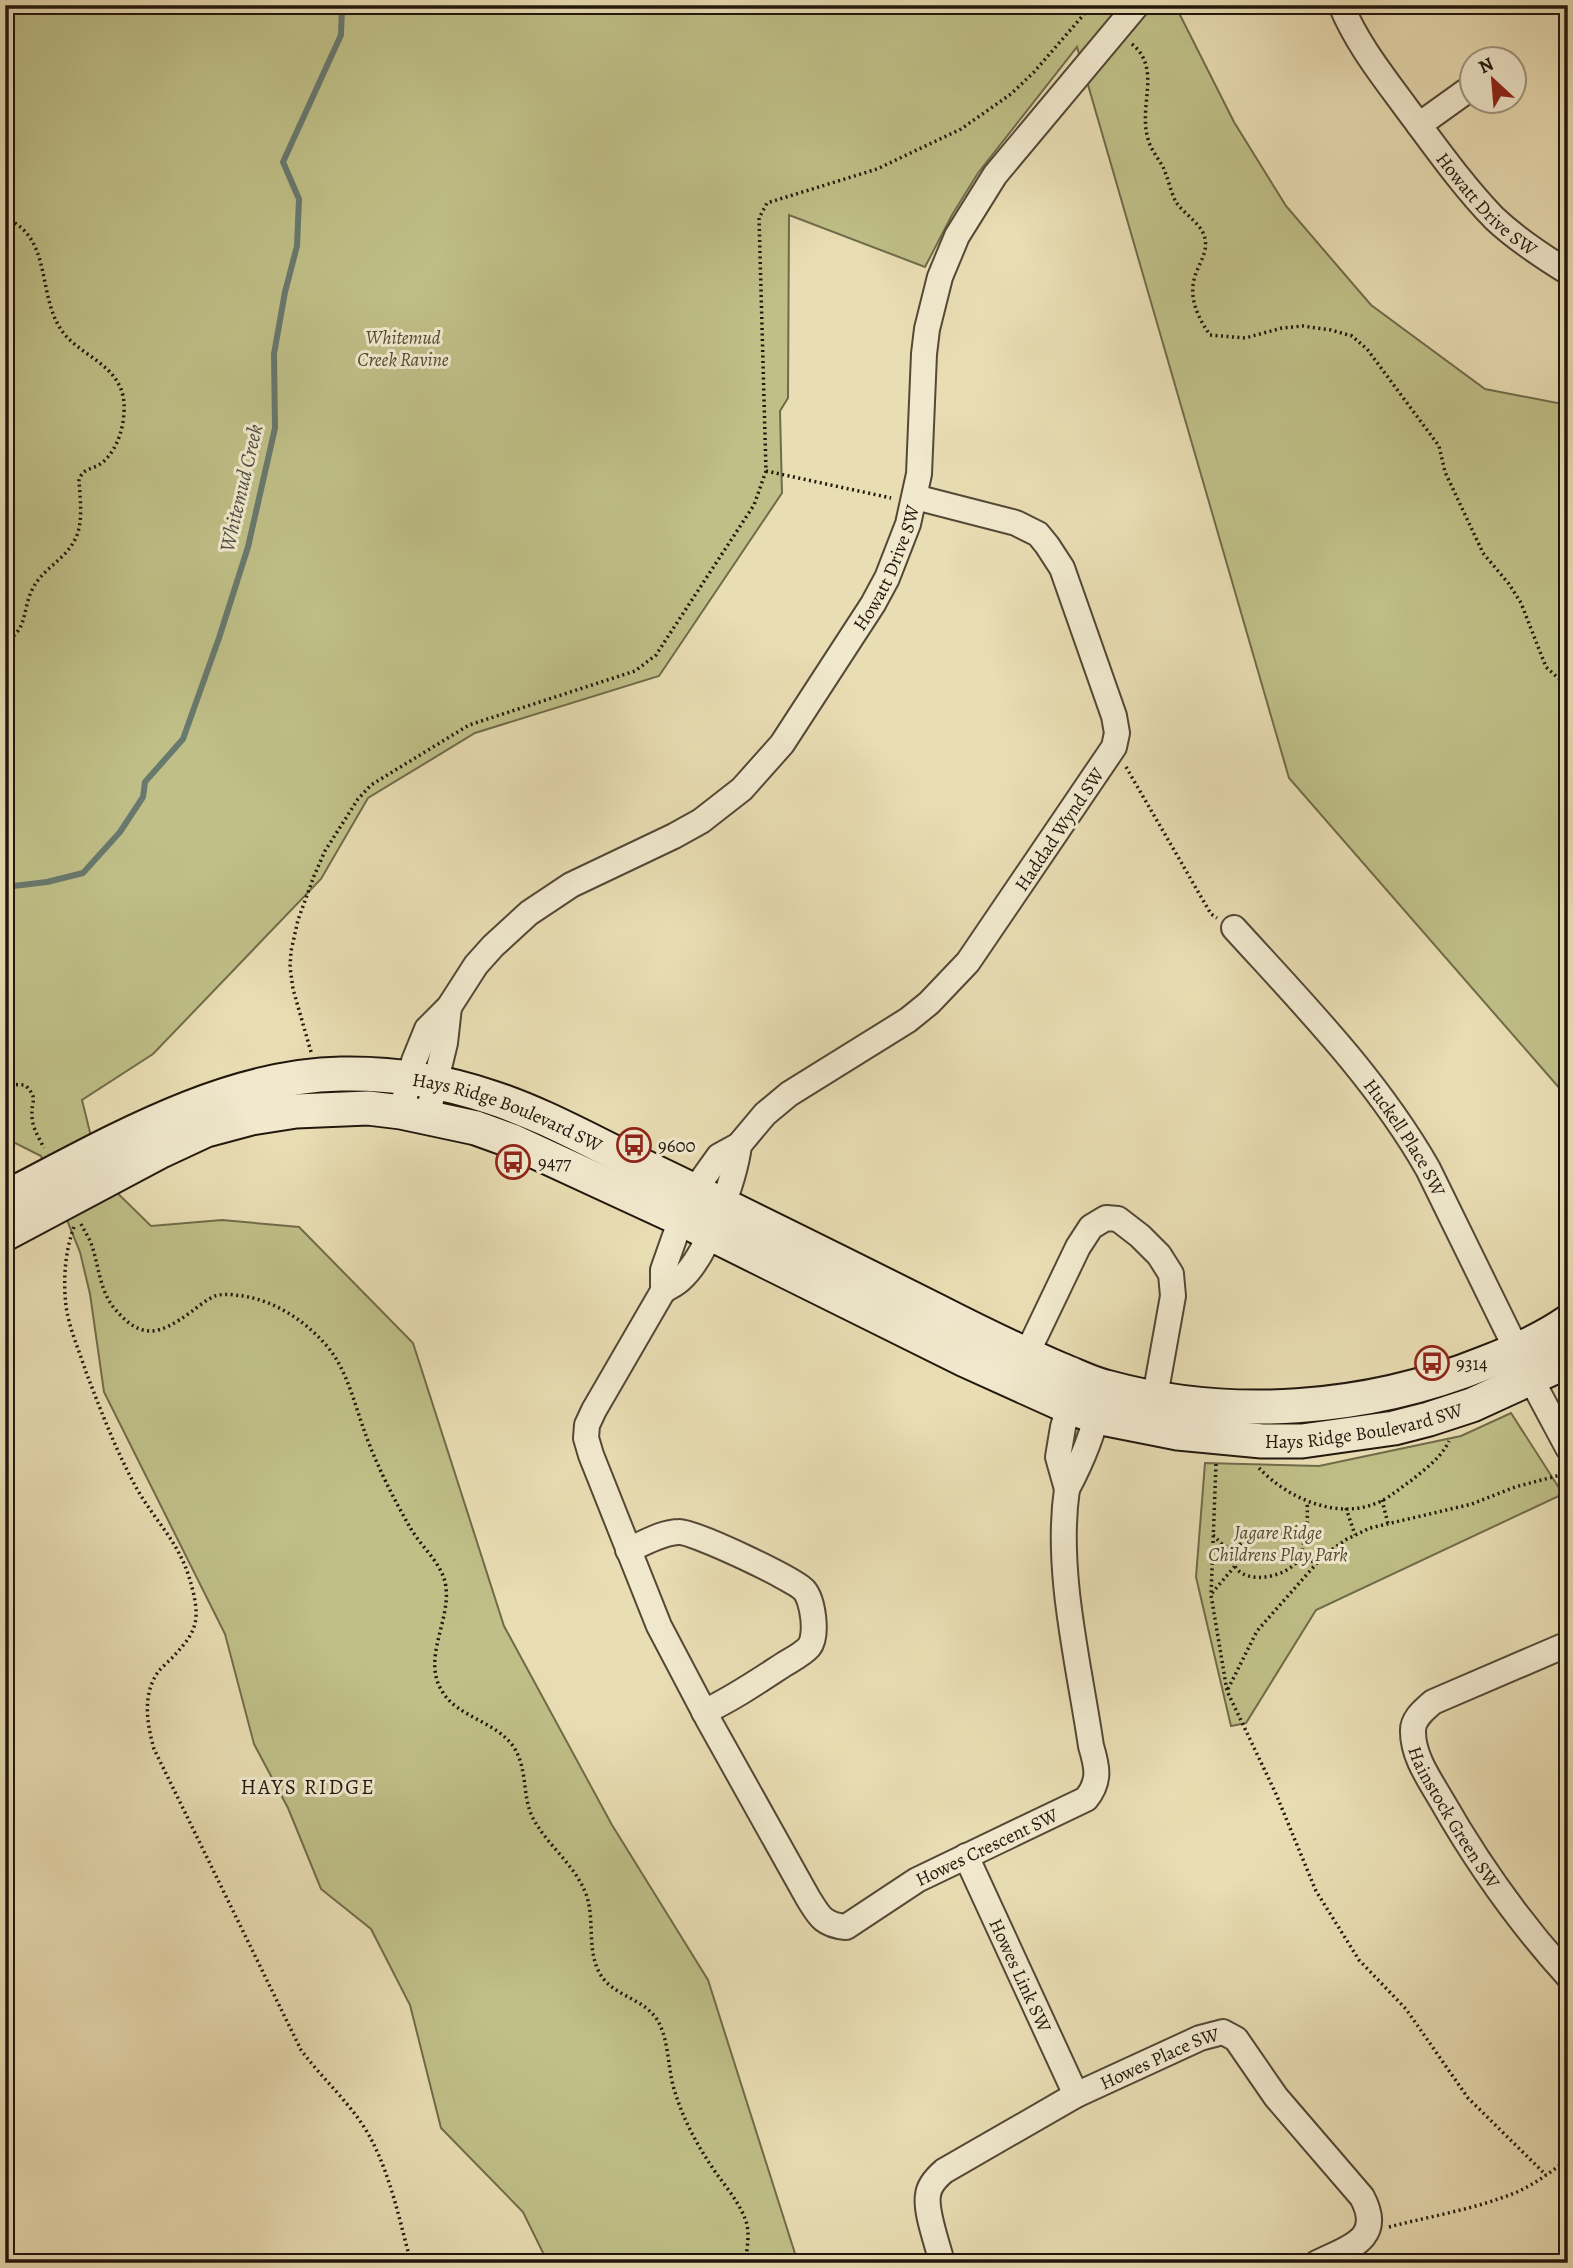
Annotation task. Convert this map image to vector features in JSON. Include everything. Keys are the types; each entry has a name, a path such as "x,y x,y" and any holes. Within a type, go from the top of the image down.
{"street":[{"name":"Howatt Drive SW","path":"414,1114 422,1080 445,1043 449,1007 492,946 529,913 571,885 701,821 742,789 782,744 873,604 898,551 914,500 920,452 924,354 932,303 952,247 967,217 995,175 1137,5"},
{"name":"Howatt Drive SW","path":"1341,5 1357,39 1374,64 1474,196 1496,220 1568,272"},
{"path":"1419,125 1458,97"},
{"name":"Haddad Wynd SW","path":"701,1212 736,1165 739,1145 765,1114 789,1094 908,1020 929,1003 968,962 1114,747 1117,733 1114,716 1062,568 1047,545 1038,534 1016,523 914,500"},
{"name":"Huckell Place SW","path":"1234,929 1343,1048 1390,1107 1428,1169 1568,1448"},
{"name":"Hays Ridge Boulevard SW","path":"5,1198 68,1195 147,1127 224,1095 315,1075 359,1074 422,1080 491,1097 524,1110 701,1212 1020,1369 1086,1397 1152,1412 1178,1433 1227,1439 1302,1441 1394,1428 1429,1419 1472,1405 1524,1364 1568,1322"},
{"name":"Hays Ridge Boulevard SW","path":"5,1234 68,1195 206,1130 251,1118 338,1108 368,1108 414,1114 476,1128 701,1212"},
{"name":"Howes Crescent SW","path":"701,1212 663,1270 663,1291 594,1410 587,1424 586,1438 659,1626 808,1898 821,1918 832,1926 846,1927 918,1880 1086,1798 1094,1789 1097,1765 1091,1745 1075,1640 1064,1553 1063,1520 1067,1489 1058,1457 1086,1397"},
{"path":"1020,1369 1078,1247 1091,1227 1106,1218 1118,1219 1159,1255 1171,1273 1173,1296 1152,1412"},
{"name":"Hays Ridge Boulevard SW","path":"1524,1364 1568,1361"},
{"path":"628,1550 678,1531 693,1533 768,1569 806,1591 814,1622 814,1636 810,1646 761,1680 704,1712"},
{"name":"Hainstock Green SW","path":"1568,1644 1433,1702 1419,1714 1412,1729 1420,1764 1466,1844 1506,1901 1568,1976"},
{"name":"Howes Link SW","path":"966,1856 1076,2095"},
{"name":"Howes Place SW","path":"942,2263 928,2195 933,2182 944,2171 1076,2095 1200,2038 1223,2032 1236,2039 1276,2096 1362,2197 1369,2209 1366,2233"},
{"path":"1317,2263 1348,2250 1363,2239 1366,2233"}],"path":[{"path":"312,1055 293,989 291,951 298,920 325,851 358,799 371,785 470,725 635,671 656,654 754,505 766,471 760,218 766,203 877,169 961,129 1011,94 1034,72 1089,6"},
{"path":"1131,43 1142,52 1149,69 1145,94 1147,139 1171,186 1175,201 1204,234 1205,258 1194,278 1192,293 1202,323 1210,335 1245,338 1292,327 1331,330 1352,336 1367,349 1439,446 1451,487 1483,553 1521,603 1546,667 1568,687"},
{"path":"5,218 30,235 36,246 58,326 105,366 121,388 124,402 121,432 111,453 103,462 84,470 79,480 78,533 72,547 33,588 21,630 16,636 5,641"},
{"path":"766,471 914,500"},
{"path":"1114,747 1211,914 1234,929"},
{"path":"5,1084 25,1085 32,1092 35,1099 32,1115 34,1126 90,1241 104,1293 115,1309 137,1330 148,1332 161,1329 180,1320 215,1296 229,1294 264,1300 304,1324 326,1345 341,1367 362,1426 382,1471 412,1531 442,1572 446,1588 445,1610 436,1654 435,1677 443,1694 462,1710 499,1731 512,1745 523,1764 533,1818 568,1863 587,1897 591,1917 592,1951 598,1970 608,1987 643,2005 655,2017 664,2034 674,2091 688,2125 747,2223 745,2263"},
{"path":"68,1195 65,1286 69,1321 105,1422 137,1490 172,1538 186,1569 197,1618 190,1637 158,1672 151,1685 146,1717 154,1749 301,2050 345,2102 370,2138 386,2174 411,2263"},
{"path":"1258,1467 1283,1489 1307,1502 1346,1508 1368,1506 1382,1500 1429,1466 1444,1451 1452,1434"},
{"path":"1216,1458 1211,1595 1227,1691 1276,1794 1316,1891 1359,1960 1406,2009 1468,2098 1546,2175"},
{"path":"1227,1691 1257,1631 1324,1555 1355,1535 1370,1528 1472,1504 1514,1487 1568,1473"},
{"path":"1382,1500 1388,1524"},
{"path":"1304,1541 1292,1535 1274,1532 1257,1535 1243,1541 1233,1550 1231,1559 1245,1575 1259,1578 1273,1576 1290,1567 1301,1557 1308,1520 1307,1502"},
{"path":"1346,1508 1355,1535"},
{"path":"1213,1535 1233,1550"},
{"path":"1301,1557 1317,1563"},
{"path":"1211,1595 1235,1566"},
{"path":"1366,2233 1495,2200 1519,2191 1568,2159"}],"green space":[{"name":"Whitemud Creek Ravine","path":"5,5 1175,5 1234,122 1286,206 1371,305 1485,389 1568,405 1568,1098 1289,778 1077,47 978,173 925,267 789,215 788,398 780,411 782,493 659,676 475,733 368,798 321,879 153,1054 82,1100 101,1177 151,1226 222,1220 299,1227 413,1343 504,1626 612,1825 708,1980 798,2263 548,2263 523,2212 441,2128 410,2005 371,1929 321,1889 288,1808 254,1744 225,1634 104,1392 90,1294 80,1252 41,1156 5,1138"},
{"name":"Jagare Ridge Childrens Play Park","path":"1511,1413 1563,1494 1316,1610 1246,1723 1231,1726 1196,1577 1205,1463 1319,1466 1461,1436"}],"waterway":[{"name":"Whitemud Creek","path":"5,887 47,882 83,873 120,832 143,797 145,782 183,739 248,547 275,428 274,354 285,292 297,246 299,199 283,162 341,35 342,5"},
{"name":"Whitemud Creek","path":"5,484 8,497 5,516"}],"place":[{"name":"9600","path":"634,1145"},
{"name":"9477","path":"513,1162"},
{"name":"9314","path":"1432,1363"}],"district":[{"name":"HAYS RIDGE","path":"308,1787"}]}
